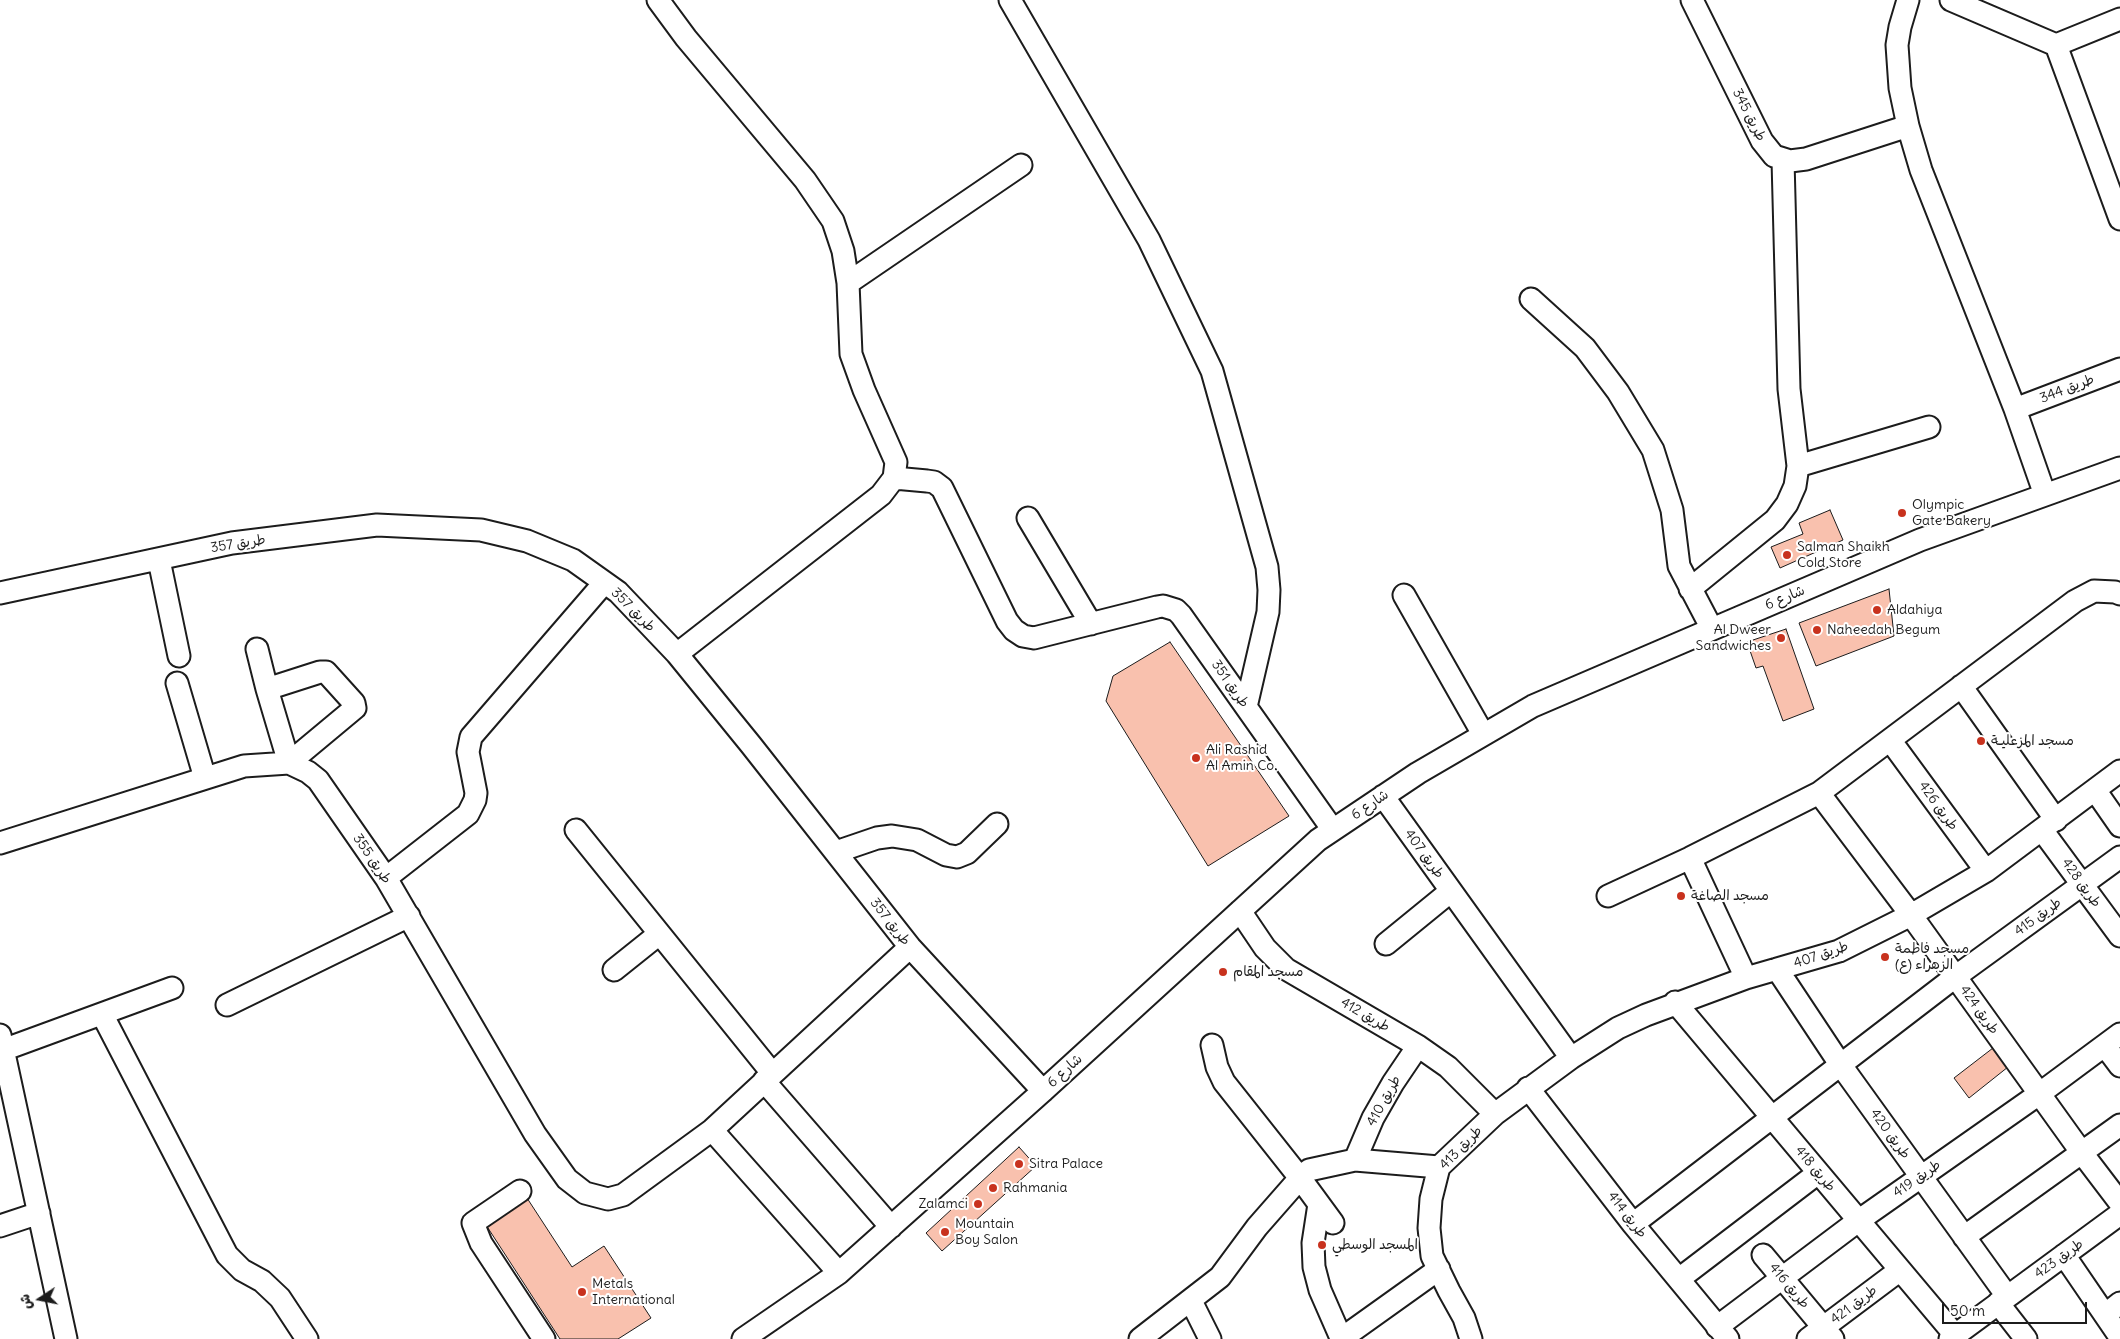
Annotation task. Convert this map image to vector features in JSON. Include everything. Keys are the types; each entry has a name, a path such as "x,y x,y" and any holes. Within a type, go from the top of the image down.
{"street":[{"path":"658,0 686,38 805,180 833,221 843,251 848,283 852,354 864,390 896,462 894,478 881,495 677,654"},
{"path":"1010,0 1149,240 1212,371 1266,567 1269,590 1268,612 1246,707"},
{"name":"طريق 345","path":"1693,0 1762,141 1767,149 1783,160"},
{"path":"1908,0 1897,45 1900,88 1908,126 1921,170 2015,409 2045,495"},
{"path":"1951,0 2056,45 2116,196 2120,219"},
{"path":"2056,45 2120,19"},
{"path":"1690,589 1775,520 1787,504 1795,486 1798,466 1789,389 1783,160 1806,159 1908,126"},
{"path":"848,283 1021,166"},
{"path":"1531,299 1585,348 1618,392 1653,450 1672,510 1679,566 1712,629"},
{"name":"طريق 344","path":"2015,409 2120,369"},
{"path":"1798,466 1929,427"},
{"name":"شارع 6","path":"752,1337 839,1273 1043,1091 1318,840 1418,773 1533,706 1920,540 2120,468"},
{"name":"طريق 351","path":"894,478 934,482 942,488 1007,621 1014,630 1023,636 1034,638 1157,607 1170,607 1176,610 1182,615 1333,830"},
{"path":"1028,518 1091,624"},
{"name":"طريق 357","path":"0,593 232,543 377,525 480,530 528,541 573,560 618,592 677,654 910,947 1043,1091"},
{"path":"159,560 179,656"},
{"path":"386,878 468,814 475,800 476,793 468,752 471,737 604,582"},
{"path":"1608,896 1690,858 1819,793 2075,601 2094,592 2115,592 2120,594"},
{"path":"1404,595 1483,734"},
{"path":"257,649 267,689 289,764 354,711 355,706 326,672 320,672 267,689"},
{"path":"177,683 205,778"},
{"path":"1961,686 2049,825"},
{"name":"طريق 426","path":"1890,740 1986,871"},
{"name":"طريق 355","path":"0,843 244,766 289,764 308,772 318,780 386,878 535,1134 567,1179 585,1193 608,1199 617,1197 712,1130"},
{"name":"طريق 407","path":"1528,1088 1618,1028 1675,1002 1746,978 1839,951 1911,915 1986,871 2120,771"},
{"path":"2095,790 2120,826"},
{"name":"طريق 424","path":"1819,793 1911,915 2039,1094 2120,1203"},
{"name":"طريق 407","path":"1383,796 1571,1058"},
{"path":"836,852 877,838 892,836 917,840 946,855 957,857 967,853 997,824"},
{"name":"طريق 428","path":"2049,825 2082,885 2120,936"},
{"path":"576,830 659,934 768,1077 891,1227"},
{"path":"1690,858 1746,978"},
{"name":"طريق 415","path":"1633,1224 1771,1116 1955,977 2120,858"},
{"path":"1386,944 1451,891"},
{"name":"طريق 412","path":"1240,911 1266,948 1286,969 1418,1046 1448,1067 1495,1114"},
{"path":"227,1005 408,916"},
{"path":"614,970 659,934"},
{"path":"839,1273 712,1130 910,947"},
{"name":"طريق 420","path":"1777,969 1840,1064 1964,1237 2026,1339"},
{"path":"66,1339 2,1042 102,1014 172,988"},
{"name":"طريق 418","path":"1675,1002 1900,1270 1963,1335"},
{"path":"102,1014 228,1255 242,1270 262,1281 280,1298 307,1339"},
{"path":"2112,1040 2120,1066"},
{"name":"طريق 419","path":"1722,1333 1783,1278 1858,1221 2039,1094 2112,1040"},
{"path":"1212,1045 1217,1067 1224,1082 1333,1223"},
{"name":"طريق 410","path":"1355,1160 1385,1097 1418,1046"},
{"name":"طريق 413","path":"1471,1339 1464,1318 1448,1291 1432,1256 1429,1228 1431,1199 1439,1167 1495,1114 1528,1088"},
{"name":"طريق 414","path":"1528,1088 1633,1224 1722,1333"},
{"path":"1964,1237 2120,1125"},
{"path":"1140,1339 1220,1277 1256,1227 1309,1170 1355,1160 1439,1167"},
{"path":"1679,1279 1818,1173"},
{"path":"520,1191 473,1223 481,1243 544,1339"},
{"path":"1319,1204 1313,1243 1314,1267 1320,1290 1341,1338 1439,1269"},
{"path":"0,1226 39,1213"},
{"name":"طريق 423","path":"1963,1335 2002,1300 2120,1214"},
{"name":"طريق 416","path":"1763,1255 1783,1278 1822,1335"},
{"path":"2064,1255 2113,1309 2120,1337"},
{"name":"طريق 421","path":"1822,1335 1900,1270"},
{"path":"1191,1301 1210,1339"}],"building":[{"path":"1830,510 1843,540 1780,568 1771,547 1803,534 1799,523"},
{"path":"1889,589 1894,636 1816,666 1799,623"},
{"path":"1786,629 1814,709 1783,721 1763,666 1756,668 1747,642"},
{"name":"Ali Rashid Al Amin Co.","path":"1170,642 1289,816 1208,866 1106,701 1113,676"},
{"path":"1993,1048 2008,1067 1969,1098 1954,1078"},
{"path":"1019,1147 1036,1166 942,1251 926,1233"},
{"name":"Metals International","path":"527,1198 572,1267 604,1246 651,1318 618,1339 560,1339 486,1225"}],"place":[{"name":"Olympic Gate Bakery","path":"1902,513"},
{"name":"Salman Shaikh Cold Store","path":"1787,555"},
{"name":"Aldahiya","path":"1877,610"},
{"name":"Naheedah Begum","path":"1817,630"},
{"name":"Al Dweer Sandwiches","path":"1781,638"},
{"name":"مسجد المزعليـة","path":"1981,741"},
{"name":"Ali Rashid Al Amin Co.","path":"1196,758"},
{"name":"مسجد الصاغة","path":"1681,896"},
{"name":"مسجد فاطمة الزهراء (ع)","path":"1885,957"},
{"name":"مسجد المقام","path":"1223,972"},
{"name":"Sitra Palace","path":"1019,1164"},
{"name":"Rahmania","path":"993,1188"},
{"name":"Zalamci","path":"978,1204"},
{"name":"Mountain Boy Salon","path":"945,1232"},
{"name":"المسجد الوسطي","path":"1322,1245"},
{"name":"Metals International","path":"582,1292"}]}
